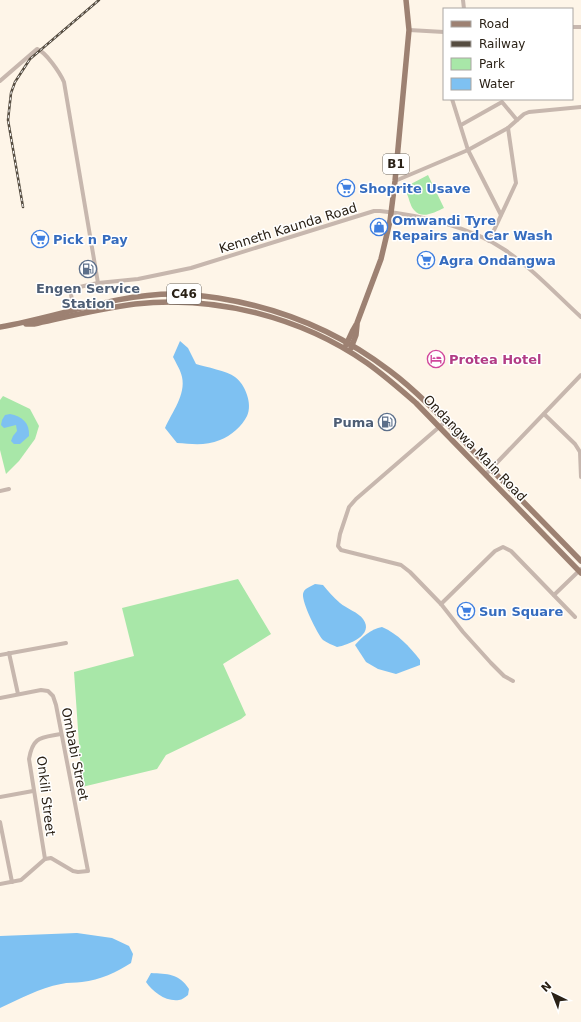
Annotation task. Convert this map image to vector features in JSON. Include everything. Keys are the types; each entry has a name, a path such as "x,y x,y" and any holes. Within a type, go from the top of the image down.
{"main road":[{"name":"B1","path":"347,351 356,335 357,323 381,259 390,212 395,181 409,30 406,0"},
{"name":"C46","path":"75,313 103,303 143,296 174,294 189,295 228,300 271,310 318,328 350,344"},
{"name":"C46","path":"0,327 134,304 162,302 182,303 226,307 271,318 296,326 347,351"},
{"name":"Ondangwa Main Road","path":"350,344 375,360 417,393 581,561"},
{"name":"Ondangwa Main Road","path":"347,351 366,363 400,389 440,427 580,571"}],"street":[{"path":"409,30 443,32"},
{"path":"0,81 37,49 41,50 46,56 64,82 98,283"},
{"path":"452,100 468,150 501,215"},
{"path":"461,124 502,102 517,120"},
{"path":"395,181 468,150 508,128 524,114 529,112 581,107"},
{"path":"489,240 516,183 508,128"},
{"name":"Kenneth Kaunda Road","path":"75,313 70,289 98,283 138,279 191,268 374,212 390,212 447,224 489,240 520,261 581,317"},
{"path":"486,474 581,375"},
{"path":"544,414 575,444 580,452 581,477"},
{"path":"445,422 356,499 349,507 340,534 338,546 342,550 401,565 442,604 463,632 491,664 513,682"},
{"path":"0,491 9,489"},
{"path":"442,604 467,577 495,551 503,548 511,551 576,617"},
{"path":"554,595 580,571"},
{"path":"0,655 66,643"},
{"path":"9,653 18,694"},
{"name":"Ombabi Street","path":"0,698 41,690 48,691 53,696 56,705 88,871 73,871 51,858 45,859"},
{"name":"Onkili Street","path":"45,859 29,759 33,744 42,738 61,734"},
{"path":"0,797 33,791"},
{"path":"0,822 12,882"},
{"path":"0,884 21,880 45,859"}],"green space":[{"path":"428,175 444,208 425,215 417,213 413,208 406,192 409,185"},
{"path":"3,396 30,409 39,426 35,439 19,461 6,474 0,450 0,400"},
{"path":"238,579 271,634 223,664 246,715 241,719 166,755 157,769 82,787 74,672 134,656 122,608"}],"water":[{"path":"180,341 188,348 196,364 222,371 235,377 245,389 249,411 245,420 232,433 215,442 204,444 177,443 165,428 178,403 182,390 183,384 180,370 173,357"},
{"path":"10,414 22,418 28,427 29,436 20,444 14,444 11,441 17,431 16,425 4,428 1,425 5,415"},
{"path":"315,584 323,585 340,603 363,619 366,625 366,630 359,638 337,647 323,640 310,618 303,598 305,590"},
{"path":"382,627 393,633 407,645 420,660 420,665 396,674 378,669 366,662 355,645 367,634"},
{"path":"77,933 112,938 129,946 133,954 131,963 114,972 89,981 64,983 45,988 0,1008 0,936"},
{"path":"151,973 167,974 177,977 189,989 188,995 181,1000 174,1000 160,996 146,982"}],"railway":[{"path":"23,207 8,120 11,93 15,82 30,59 99,0"}],"place":[{"name":"Shoprite Usave","path":"346,188"},
{"name":"Omwandi Tyre Repairs and Car Wash","path":"379,227"},
{"name":"Pick n Pay","path":"40,239"},
{"name":"Agra Ondangwa","path":"426,260"},
{"name":"Engen Service Station","path":"88,269"},
{"name":"Protea Hotel","path":"436,359"},
{"name":"Puma","path":"387,422"},
{"name":"Sun Square","path":"466,611"}]}
